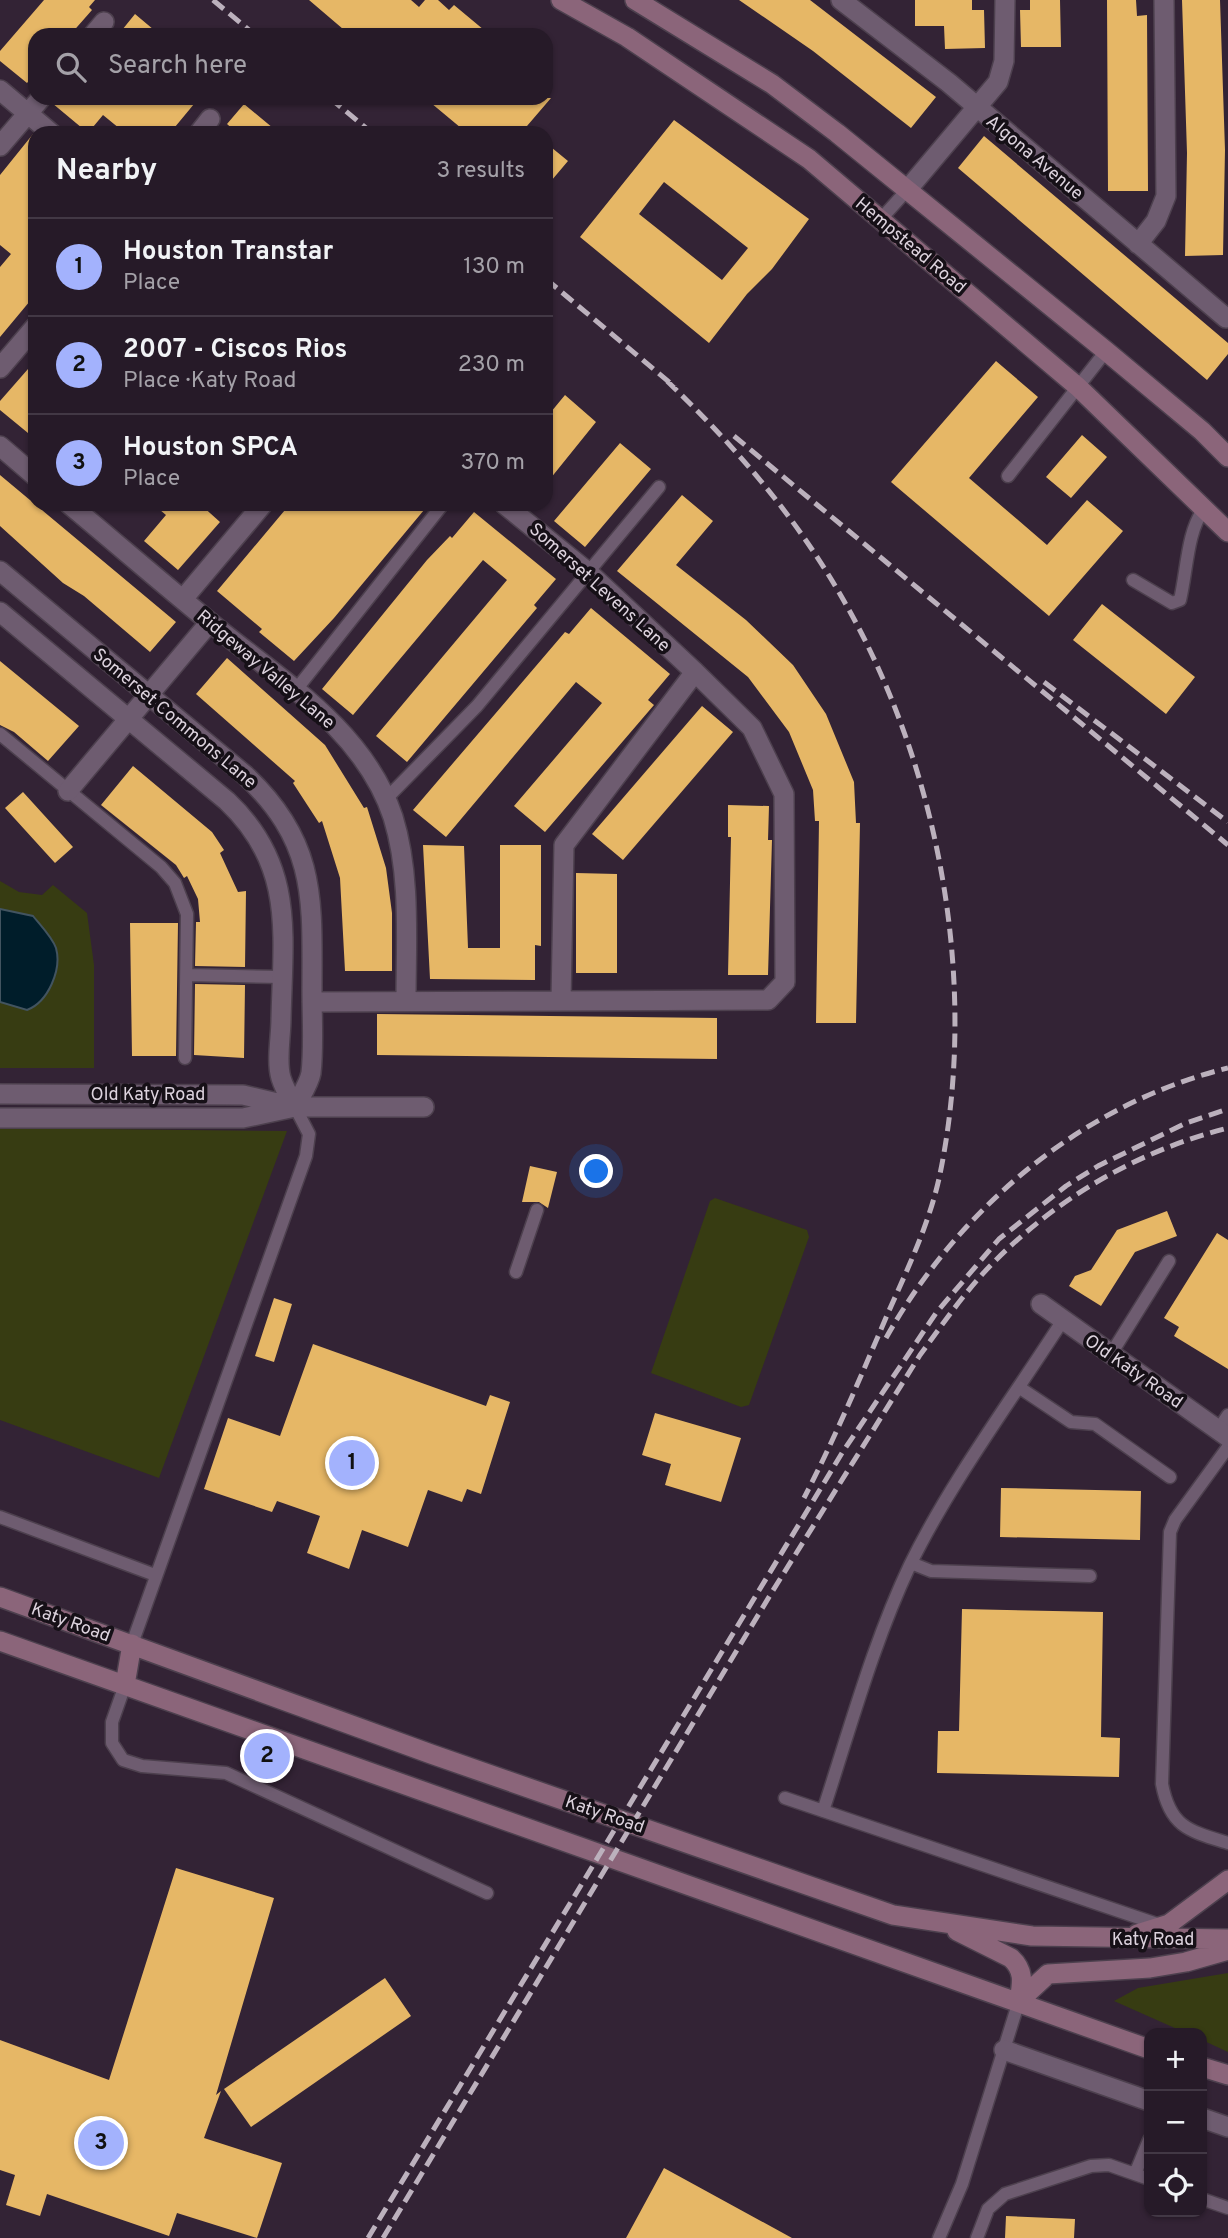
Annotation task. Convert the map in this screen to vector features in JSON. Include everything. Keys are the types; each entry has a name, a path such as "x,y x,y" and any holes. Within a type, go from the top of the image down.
{"main road":[{"name":"Hempstead Road","path":"561,0 627,37 809,159 1078,387 1228,532"},
{"path":"635,0 772,84 908,189 1202,431 1228,457"},
{"name":"Katy Road","path":"0,1597 431,1754 893,1915 1032,1936 1118,1940 1228,1939"},
{"path":"0,1641 1144,2047"},
{"path":"125,1685 132,1644"},
{"path":"1118,1940 1163,1926 1210,1896 1228,1880"},
{"path":"942,1924 1011,1958 1018,1965 1023,1976 1019,2001"},
{"path":"1019,2001 1048,1974 1150,1968 1186,1962 1228,1950"},
{"path":"1207,2069 1228,2075"}],"street":[{"name":"Algona Avenue","path":"843,0 1226,318"},
{"path":"908,189 974,107 990,93 1002,72 1005,0"},
{"path":"1139,244 1156,221 1166,196 1164,0"},
{"path":"0,90 43,126"},
{"path":"0,146 35,105"},
{"path":"0,368 28,335"},
{"path":"0,446 28,470"},
{"name":"Ridgeway Valley Lane","path":"79,511 295,691 346,736 366,761 386,799 400,846 404,879 406,1001"},
{"path":"183,599 257,511"},
{"name":"Somerset Levens Lane","path":"312,1002 768,1000 785,982 785,794 752,728 589,573 513,511"},
{"name":"Somerset Commons Lane","path":"0,571 257,787 276,809 293,838 312,898 311,1076 295,1107"},
{"name":"Somerset Commons Lane","path":"0,612 227,801 257,832 270,859 279,888 282,977 280,1076 295,1107"},
{"path":"68,792 210,622"},
{"path":"561,1000 564,845 695,672"},
{"path":"282,977 312,978"},
{"name":"Old Katy Road","path":"0,1094 243,1095 295,1107"},
{"name":"Old Katy Road","path":"0,1118 243,1118 295,1107 424,1107"},
{"name":"Old Katy Road","path":"1041,1304 1111,1354 1225,1427"},
{"path":"1004,2050 1144,2099"},
{"path":"1207,2120 1228,2127"}],"lane":[{"path":"881,219 908,189"},
{"path":"1008,476 1106,351"},
{"path":"386,799 477,706 659,487"},
{"path":"1133,580 1172,603 1180,600 1193,524 1203,509"},
{"path":"295,691 437,511"},
{"path":"0,734 161,867 175,883 187,914 185,1058"},
{"path":"188,975 282,977"},
{"path":"132,1644 306,1156 309,1134 295,1107"},
{"path":"516,1272 537,1210"},
{"path":"1111,1354 1169,1261"},
{"path":"823,1811 887,1617 911,1563 938,1515 1063,1320"},
{"path":"1020,1388 1071,1422 1095,1424 1170,1477"},
{"path":"1228,1447 1175,1520 1170,1532 1162,1784 1167,1809 1181,1825 1228,1843"},
{"path":"0,1517 155,1575"},
{"path":"911,1563 930,1572 1090,1576"},
{"path":"125,1685 112,1722 112,1743 123,1759 142,1766 226,1773 487,1893"},
{"path":"785,1798 1163,1926"},
{"path":"940,2238 962,2184 1019,2001"},
{"path":"1135,2174 1144,2152"},
{"path":"977,2238 988,2209 1005,2194 1091,2166 1109,2165 1144,2177"},
{"path":"1207,2201 1228,2208"}],"green space":[{"path":"0,881 19,892 42,895 53,885 87,913 94,965 94,1068 0,1068"},
{"path":"0,1128 287,1131 159,1478 0,1420"},
{"path":"715,1198 807,1230 809,1237 749,1405 741,1407 651,1373 710,1201"},
{"path":"1228,1973 1228,2052 1207,2042 1207,2028 1175,2028 1114,2001 1138,1988"}],"water":[{"path":"0,909 33,916 56,948 57,966 52,984 41,1000 27,1010 0,1002"}],"building":[{"path":"44,0 95,0 89,7 92,10 76,28 28,28 27,83 0,61 0,51"},
{"path":"309,0 411,0 419,7 425,0 438,0 449,10 454,5 482,28 342,28"},
{"path":"739,0 810,0 936,97 911,128 813,51"},
{"path":"915,0 972,0 972,10 984,10 985,48 945,49 944,26 915,26"},
{"path":"1030,0 1060,0 1061,47 1021,47 1020,10 1030,10"},
{"path":"1107,0 1136,0 1137,16 1147,15 1148,191 1108,191"},
{"path":"1182,0 1220,0 1225,150 1223,255 1185,256 1187,153"},
{"path":"135,14 152,28 124,28"},
{"path":"54,105 193,105 176,126 116,126 103,115 94,126 80,126"},
{"path":"245,105 271,126 229,126 227,124"},
{"path":"433,105 545,105 527,126 459,126"},
{"path":"674,120 809,219 772,269 747,294 709,343 580,237","holes":["664,182 748,248 722,280 639,214"]},
{"path":"984,136 1228,343 1228,354 1207,380 958,168"},
{"path":"28,140 28,303 0,337 0,267 11,254 0,245 0,175"},
{"path":"553,149 568,161 553,179"},
{"path":"996,361 1038,397 969,478 1047,545 1087,500 1123,531 1049,616 891,482"},
{"path":"28,369 28,433 0,410 0,401"},
{"path":"565,395 596,422 553,475 553,410"},
{"path":"1082,435 1107,457 1071,498 1046,477"},
{"path":"620,443 651,469 585,547 554,521"},
{"path":"0,475 28,498 28,511 43,511 176,622 150,652 84,596 63,583 0,526"},
{"path":"682,495 713,521 676,565 746,620 793,665 826,714 854,782 856,823 860,823 856,1023 816,1023 819,821 815,821 813,790 789,732 748,677 617,571"},
{"path":"161,511 208,511 220,522 178,570 144,541 166,515"},
{"path":"284,511 423,511 334,618 294,661 259,632 262,629 217,591"},
{"path":"474,512 556,579 534,605 537,608 407,762 376,736 507,580 483,560 353,715 322,689 427,560 450,536 452,538"},
{"path":"1102,604 1195,677 1166,714 1073,640"},
{"path":"591,608 670,674 648,700 654,705 545,832 514,806 602,703 576,682 446,837 413,810 565,632 569,634"},
{"path":"227,658 325,745 364,808 367,807 386,868 392,913 392,971 345,971 340,878 322,821 319,823 293,783 295,781 196,694"},
{"path":"0,661 79,726 48,761 14,732 0,725"},
{"path":"702,706 733,732 623,860 592,834"},
{"path":"133,766 212,832 224,850 220,853 238,892 246,891 245,967 195,966 196,922 200,922 198,899 187,876 184,878 176,865 101,805"},
{"path":"23,792 73,847 55,863 5,808"},
{"path":"728,805 769,806 768,840 772,840 768,975 728,975 731,837 728,837"},
{"path":"423,845 464,846 468,948 500,948 500,845 541,845 541,946 535,945 535,980 430,979"},
{"path":"576,873 617,874 617,973 576,973"},
{"path":"130,923 178,923 176,1056 132,1056"},
{"path":"195,984 245,985 244,1058 194,1055"},
{"path":"377,1014 717,1018 717,1059 377,1055"},
{"path":"530,1166 557,1172 548,1208 539,1202 522,1202"},
{"path":"1167,1211 1177,1236 1135,1252 1101,1306 1069,1286 1075,1276 1091,1270 1117,1230"},
{"path":"1217,1233 1228,1240 1228,1369 1174,1336 1179,1327 1164,1318"},
{"path":"274,1298 292,1304 274,1362 255,1356"},
{"path":"313,1344 486,1406 490,1395 510,1402 481,1494 467,1489 462,1502 428,1490 408,1547 362,1530 349,1569 307,1553 320,1516 277,1501 272,1512 204,1489 228,1418 280,1436"},
{"path":"655,1413 741,1438 721,1502 665,1485 671,1464 642,1455"},
{"path":"1001,1488 1141,1491 1140,1540 1000,1537"},
{"path":"962,1609 1103,1612 1101,1737 1120,1738 1119,1777 937,1773 938,1731 959,1731"},
{"path":"176,1868 274,1898 216,2095 221,2091 204,2138 282,2163 257,2238 177,2213 169,2236 47,2194 40,2216 6,2205 15,2175 0,2170 0,2040 109,2080"},
{"path":"385,1978 411,2016 251,2127 224,2089"},
{"path":"664,2168 792,2238 626,2238"},
{"path":"1006,2216 1075,2219 1074,2238 1005,2238"}],"railway":[{"path":"213,0 247,28"},
{"path":"338,105 364,126"},
{"path":"553,285 675,387"},
{"path":"667,381 741,458 786,512 844,601 877,666 905,735 927,806 943,879 952,954 955,1028 951,1102 936,1192 911,1262 804,1498"},
{"path":"734,436 1228,845"},
{"path":"1044,682 1228,822"},
{"path":"886,1338 916,1291 950,1246 988,1205 1030,1168 1075,1135 1123,1107 1174,1085 1228,1068"},
{"path":"368,2238 842,1453 936,1313 999,1239 1066,1186 1098,1166 1186,1123 1228,1109"},
{"path":"383,2238 772,1592 920,1355 954,1309 980,1276 1015,1242 1070,1199 1130,1164 1194,1138 1228,1128"}],"place":[{"name":"Houston Transtar","path":"352,1463"},
{"name":"2007 - Ciscos Rios","path":"267,1756"},
{"name":"Houston SPCA","path":"101,2143"}]}
